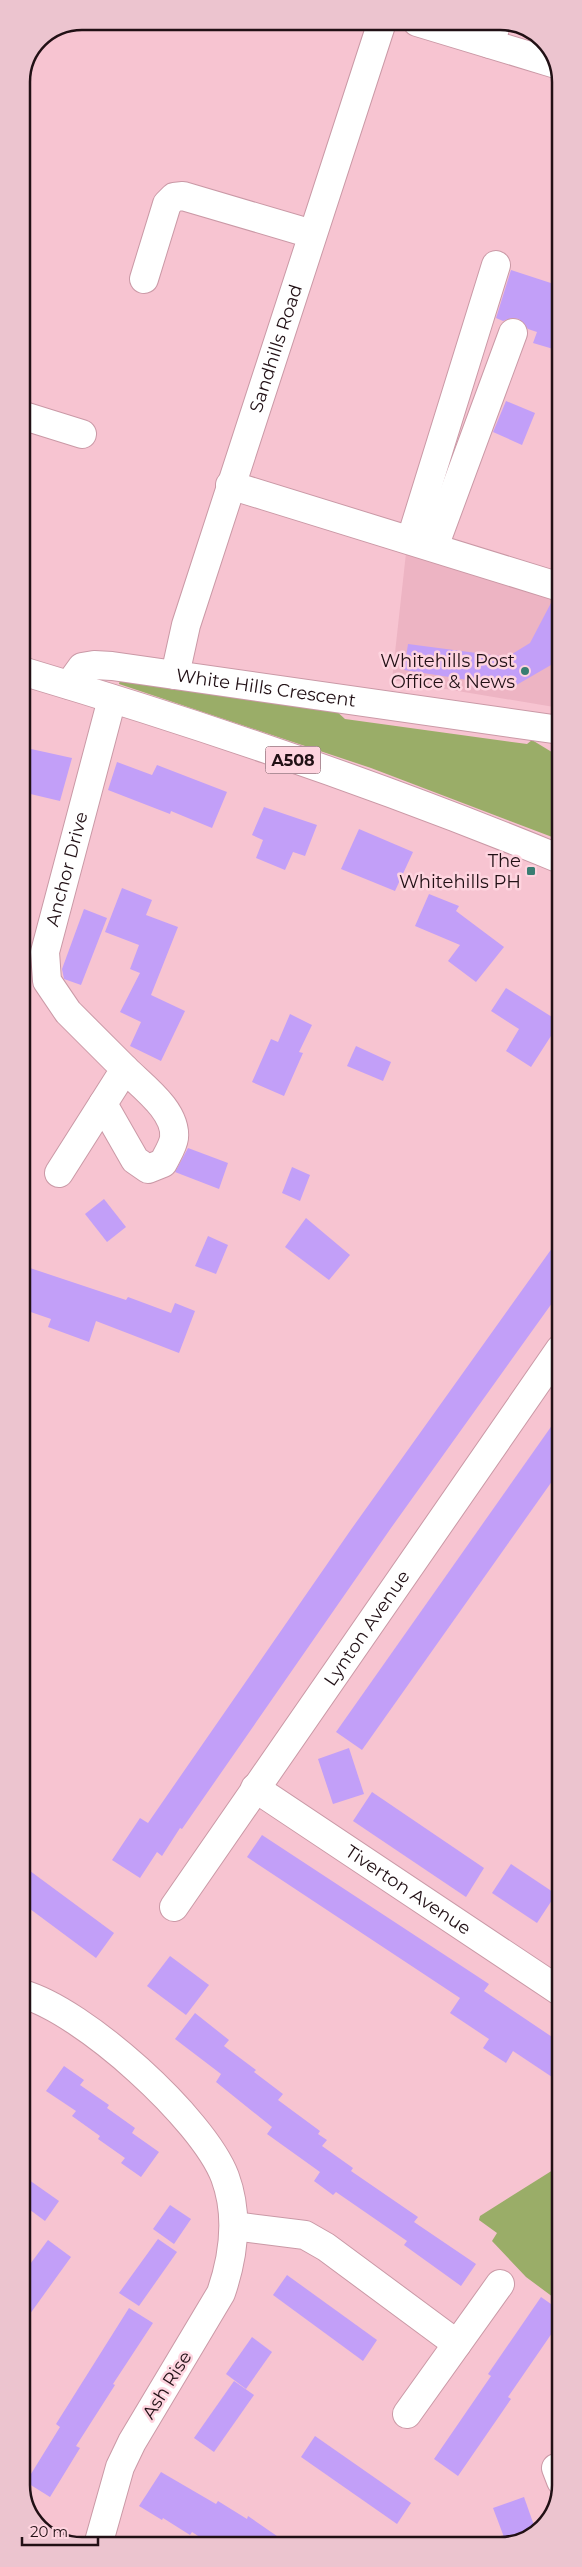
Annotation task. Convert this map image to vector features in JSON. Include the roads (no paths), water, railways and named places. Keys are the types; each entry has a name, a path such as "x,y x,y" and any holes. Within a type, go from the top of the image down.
{"main road":[{"name":"Sandhills Road","path":"175,675 186,625 230,485 379,30"},
{"path":"472,30 493,33 547,59"},
{"path":"144,279 167,204 174,197 183,196 312,234"},
{"path":"422,543 496,265"},
{"path":"422,543 513,333"},
{"path":"30,419 82,434"},
{"path":"230,485 552,584"},
{"name":"White Hills Crescent","path":"69,685 76,673 87,665 175,675 552,729"},
{"name":"A508","path":"30,673 112,699 343,778 552,856"},
{"name":"Anchor Drive","path":"103,1104 135,1160 148,1169 163,1163 174,1141 174,1132 170,1119 159,1102 68,1012 47,980 45,952 112,699"},
{"path":"60,1173 125,1069"},
{"name":"Lynton Avenue","path":"174,1907 552,1361"},
{"name":"Tiverton Avenue","path":"255,1788 552,1987"},
{"name":"Ash Rise","path":"30,1997 50,2005 89,2028 190,2122 211,2148 225,2177 232,2204 234,2226 230,2267 221,2293 132,2442 120,2467 100,2537"},
{"path":"234,2226 305,2235 326,2247 457,2344"},
{"path":"407,2414 500,2284"}],"place":[{"name":"Whitehills Post Office & News","path":"525,671"},
{"name":"The Whitehills PH","path":"531,871"}]}
